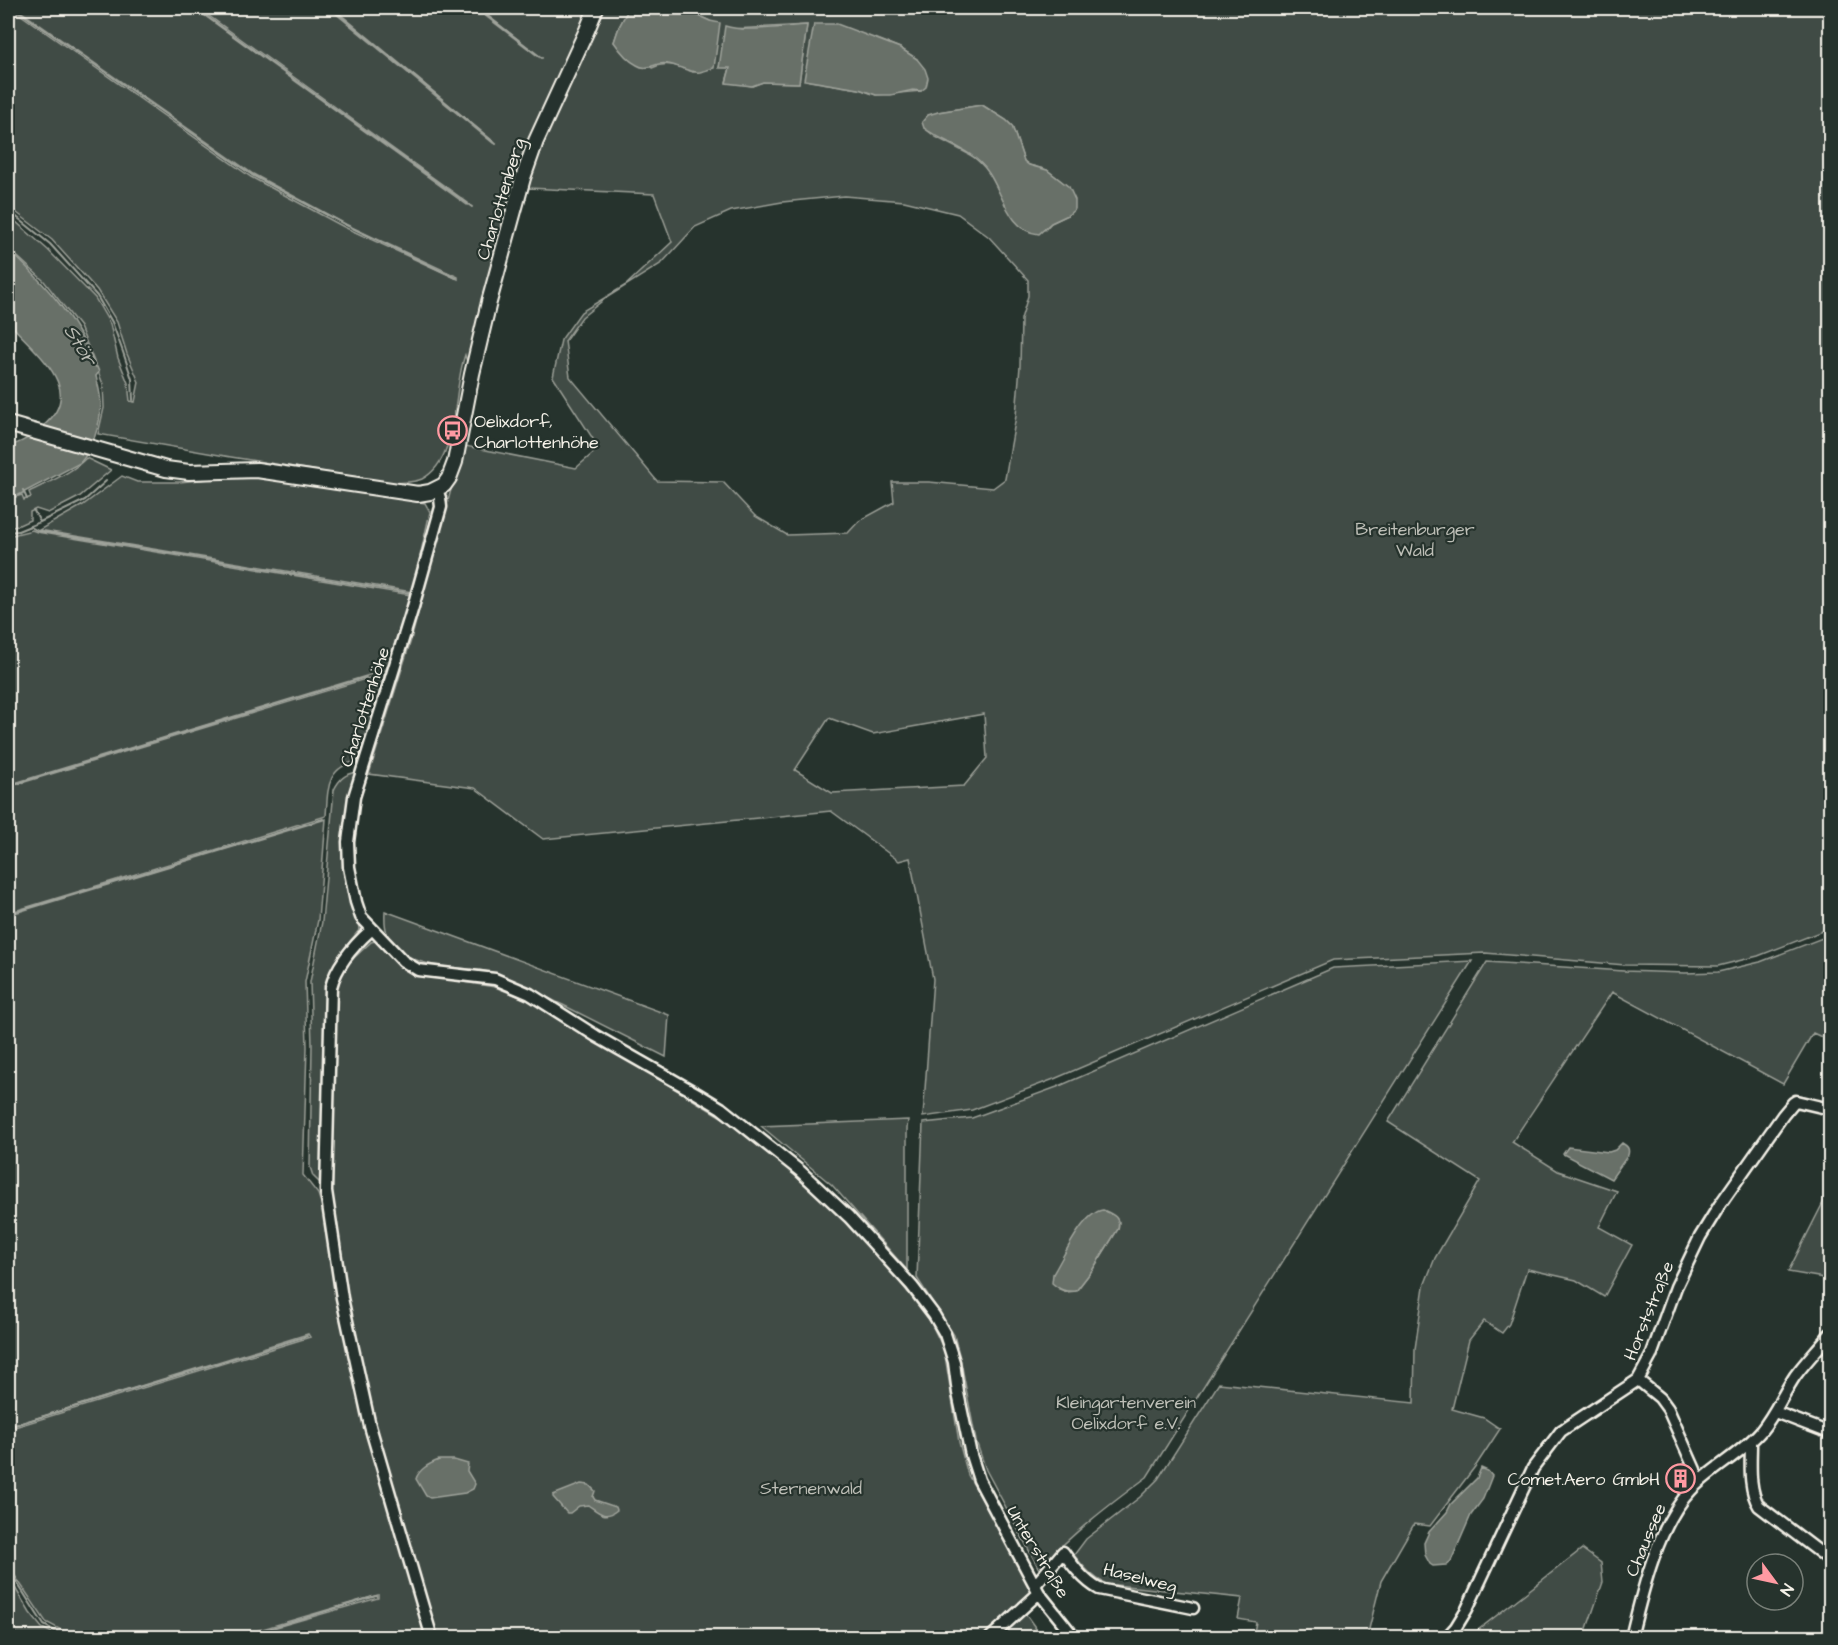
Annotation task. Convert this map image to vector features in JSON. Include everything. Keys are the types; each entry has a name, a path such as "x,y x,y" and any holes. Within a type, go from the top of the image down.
{"main road":[{"name":"Charlottenberg","path":"437,489 447,482 455,462 489,302 523,178 536,141 596,8"},
{"path":"12,425 175,471 257,470 418,494 437,489"}],"street":[{"name":"Charlottenhöhe","path":"437,489 441,507 413,607 354,797 348,838 350,867 361,917 403,961 418,970 495,979 530,994 596,1036 721,1108 800,1171 849,1217 912,1286 934,1315 950,1348 969,1445 979,1480"},
{"path":"373,932 343,960 335,973 331,987 326,1191 342,1298 370,1426 432,1638"},
{"name":"Horststraße","path":"1446,1638 1467,1609 1527,1478 1552,1440 1561,1431 1638,1380 1651,1356 1676,1287 1700,1237 1783,1115 1796,1101 1830,1109"},
{"name":"Chaussee","path":"1631,1638 1643,1589 1666,1529 1684,1498 1700,1481 1751,1443 1775,1412 1796,1376 1830,1334"},
{"path":"1638,1380 1660,1398 1668,1409 1700,1481"},
{"path":"1775,1412 1830,1433"},
{"path":"1751,1443 1753,1494 1759,1506 1830,1560"},
{"name":"Unterstraße","path":"979,1480 1037,1589 1075,1638"},
{"name":"Haselweg","path":"1037,1589 1063,1552 1078,1572 1094,1586 1193,1608"},
{"path":"990,1638 1037,1589"}],"green space":[{"name":"Breitenburger Wald","path":"8,8 251,177 344,227 458,279 347,225 253,174 16,8 194,8 467,205 468,203 198,8 329,8 493,143 333,8 475,8 539,57 478,8 629,8 614,42 652,68 667,65 678,66 693,72 710,21 681,8 1830,8 1830,928 1758,956 1718,966 1625,965 1485,953 1333,960 1054,1079 972,1110 923,1117 933,979 910,858 899,861 831,811 543,839 475,788 369,774 411,640 453,482 468,365 465,355 453,423 443,456 434,469 422,479 415,481 394,483 98,434 104,408 103,384 80,327 44,281 8,248 8,215 48,250 95,298 110,324 118,358 128,383 130,401 135,402 139,382 117,322 97,290 52,240 8,206","holes":["807,25 799,83 763,82 752,86 726,82 730,68 719,67 733,29","880,40 900,48 917,59 921,91 876,95 859,89 810,81","982,105 1012,126 1024,161 1029,165 1047,170 1069,187 1068,215 1051,223 1045,230 1017,222 1006,206 990,173 976,158 924,128 938,112","528,188 654,194 672,242 626,285 581,312 561,340 553,377 599,448 576,468 465,446 482,347","844,196 904,201 958,214 989,237 1028,280 1028,296 1021,319 1016,416 1005,479 993,488 929,482 892,482 894,502 859,521 848,533 787,535 755,516 723,482 657,481 570,377 565,341 582,317 606,298 662,263 695,227 731,211 782,202","984,714 987,758 964,786 832,793 795,770 829,718 873,734"]},
{"path":"86,458 111,470 79,497 48,513 36,509 30,512 30,520 8,528 8,499 22,495 24,500 31,497 29,492 66,473"},
{"path":"263,474 425,503 430,512 412,592 39,530 83,505 122,476 137,482 179,482"},
{"path":"32,530 411,595 386,670 8,785 8,536"},
{"path":"385,673 359,760 340,768 331,780 326,816 8,913 8,787"},
{"path":"357,772 346,816 343,858 349,894 360,929 335,963 325,987 321,1184 313,1176 310,1167 312,1045 310,982 322,922 334,790 343,778"},
{"name":"Sternenwald","path":"326,819 318,920 305,982 307,1047 303,1175 318,1194 322,1206 343,1331 352,1330 329,1188 336,1000 337,989 346,966 371,942 375,941 396,963 418,975 495,987 528,1000 723,1118 799,1176 852,1225 930,1321 944,1350 959,1442 968,1475 1034,1591 981,1638 242,1637 378,1598 378,1595 235,1637 74,1637 46,1622 8,1568 8,1429 310,1337 308,1334 8,1427 8,915"},
{"path":"385,911 669,1015 666,1057 506,977 485,971 435,965 412,958 396,947 389,938"},
{"path":"1830,935 1830,1041 1813,1033 1783,1084 1612,992 1512,1142 1558,1171 1617,1191 1599,1227 1632,1245 1604,1297 1576,1280 1527,1269 1509,1324 1502,1333 1484,1321 1469,1340 1452,1409 1484,1418 1500,1429 1477,1464 1430,1526 1414,1524 1381,1581 1367,1637 1253,1637 1256,1622 1238,1619 1242,1598 1106,1584 1092,1575 1074,1555 1086,1539 1140,1497 1158,1479 1219,1383 1414,1403 1415,1349 1424,1286 1435,1258 1480,1181 1388,1122 1487,962 1624,971 1718,972 1760,962"},
{"name":"Kleingartenverein Oelixdorf e.V.","path":"1472,961 1147,1477 1077,1532 1039,1569 986,1470 976,1441 954,1335 917,1278 923,1123 972,1118 1057,1087 1333,968","holes":["1119,1223 1118,1229 1076,1291 1067,1292 1059,1289"]},
{"path":"908,1120 907,1270 832,1185 761,1126"},
{"path":"1830,1189 1830,1279 1788,1272"},
{"path":"1582,1549 1601,1563 1603,1582 1584,1637 1469,1637"},
{"path":"8,1576 30,1613 42,1628 60,1637 17,1637 8,1622"},
{"path":"1024,1612 1042,1637 996,1638"}],"water":[{"path":"629,8 681,8 720,23 714,68 695,72 670,64 645,67 633,63 614,42"},
{"path":"814,24 837,24 900,48 917,59 925,69 928,78 926,87 921,91 876,95 859,89 804,80"},
{"path":"807,25 799,83 763,82 752,86 726,83 730,68 719,68 725,26 754,29"},
{"path":"982,105 1012,126 1024,161 1029,165 1047,170 1069,187 1075,200 1075,209 1051,223 1039,234 1029,232 1013,219 982,164 967,152 924,128 922,122 928,115"},
{"name":"Stör","path":"8,249 59,303 79,333 99,372 96,376 101,405 95,436 80,463 15,497 8,498 8,446 23,441 43,426 55,413 60,400 59,387 46,362 14,328 8,327"},
{"path":"1622,1143 1628,1148 1628,1155 1611,1179 1563,1154 1568,1147 1609,1152"},
{"path":"1103,1210 1117,1219 1118,1229 1076,1291 1060,1289 1052,1283 1053,1274 1081,1227 1088,1219"},
{"path":"439,1460 454,1460 468,1464 467,1471 475,1484 473,1489 465,1493 430,1498 426,1496 416,1479 417,1475 428,1465"},
{"path":"1481,1468 1492,1476 1483,1499 1471,1515 1451,1561 1446,1565 1433,1566 1425,1555 1424,1543 1429,1532 1451,1504 1477,1478"},
{"path":"581,1484 589,1485 595,1491 593,1497 595,1500 616,1507 617,1510 605,1515 588,1505 579,1506 567,1513 553,1495"}],"waterway":[{"path":"14,8 252,175 346,225 456,278"},
{"path":"195,8 472,207"},
{"path":"331,8 496,144"},
{"path":"477,8 542,58"},
{"path":"8,210 50,244 97,296 112,322 123,352 132,379 133,400"},
{"path":"34,511 40,522 85,500 106,481"},
{"path":"23,490 27,499"},
{"path":"8,532 18,531 40,522"},
{"path":"29,526 38,531 409,593"},
{"path":"8,786 366,677"},
{"path":"8,914 323,819"},
{"path":"8,1427 307,1336"},
{"path":"8,1571 44,1625 68,1638"},
{"path":"238,1638 376,1596"}],"place":[{"name":"Oelixdorf, Charlottenhöhe","path":"453,431"},
{"name":"Comet.Aero GmbH","path":"1681,1479"}]}
